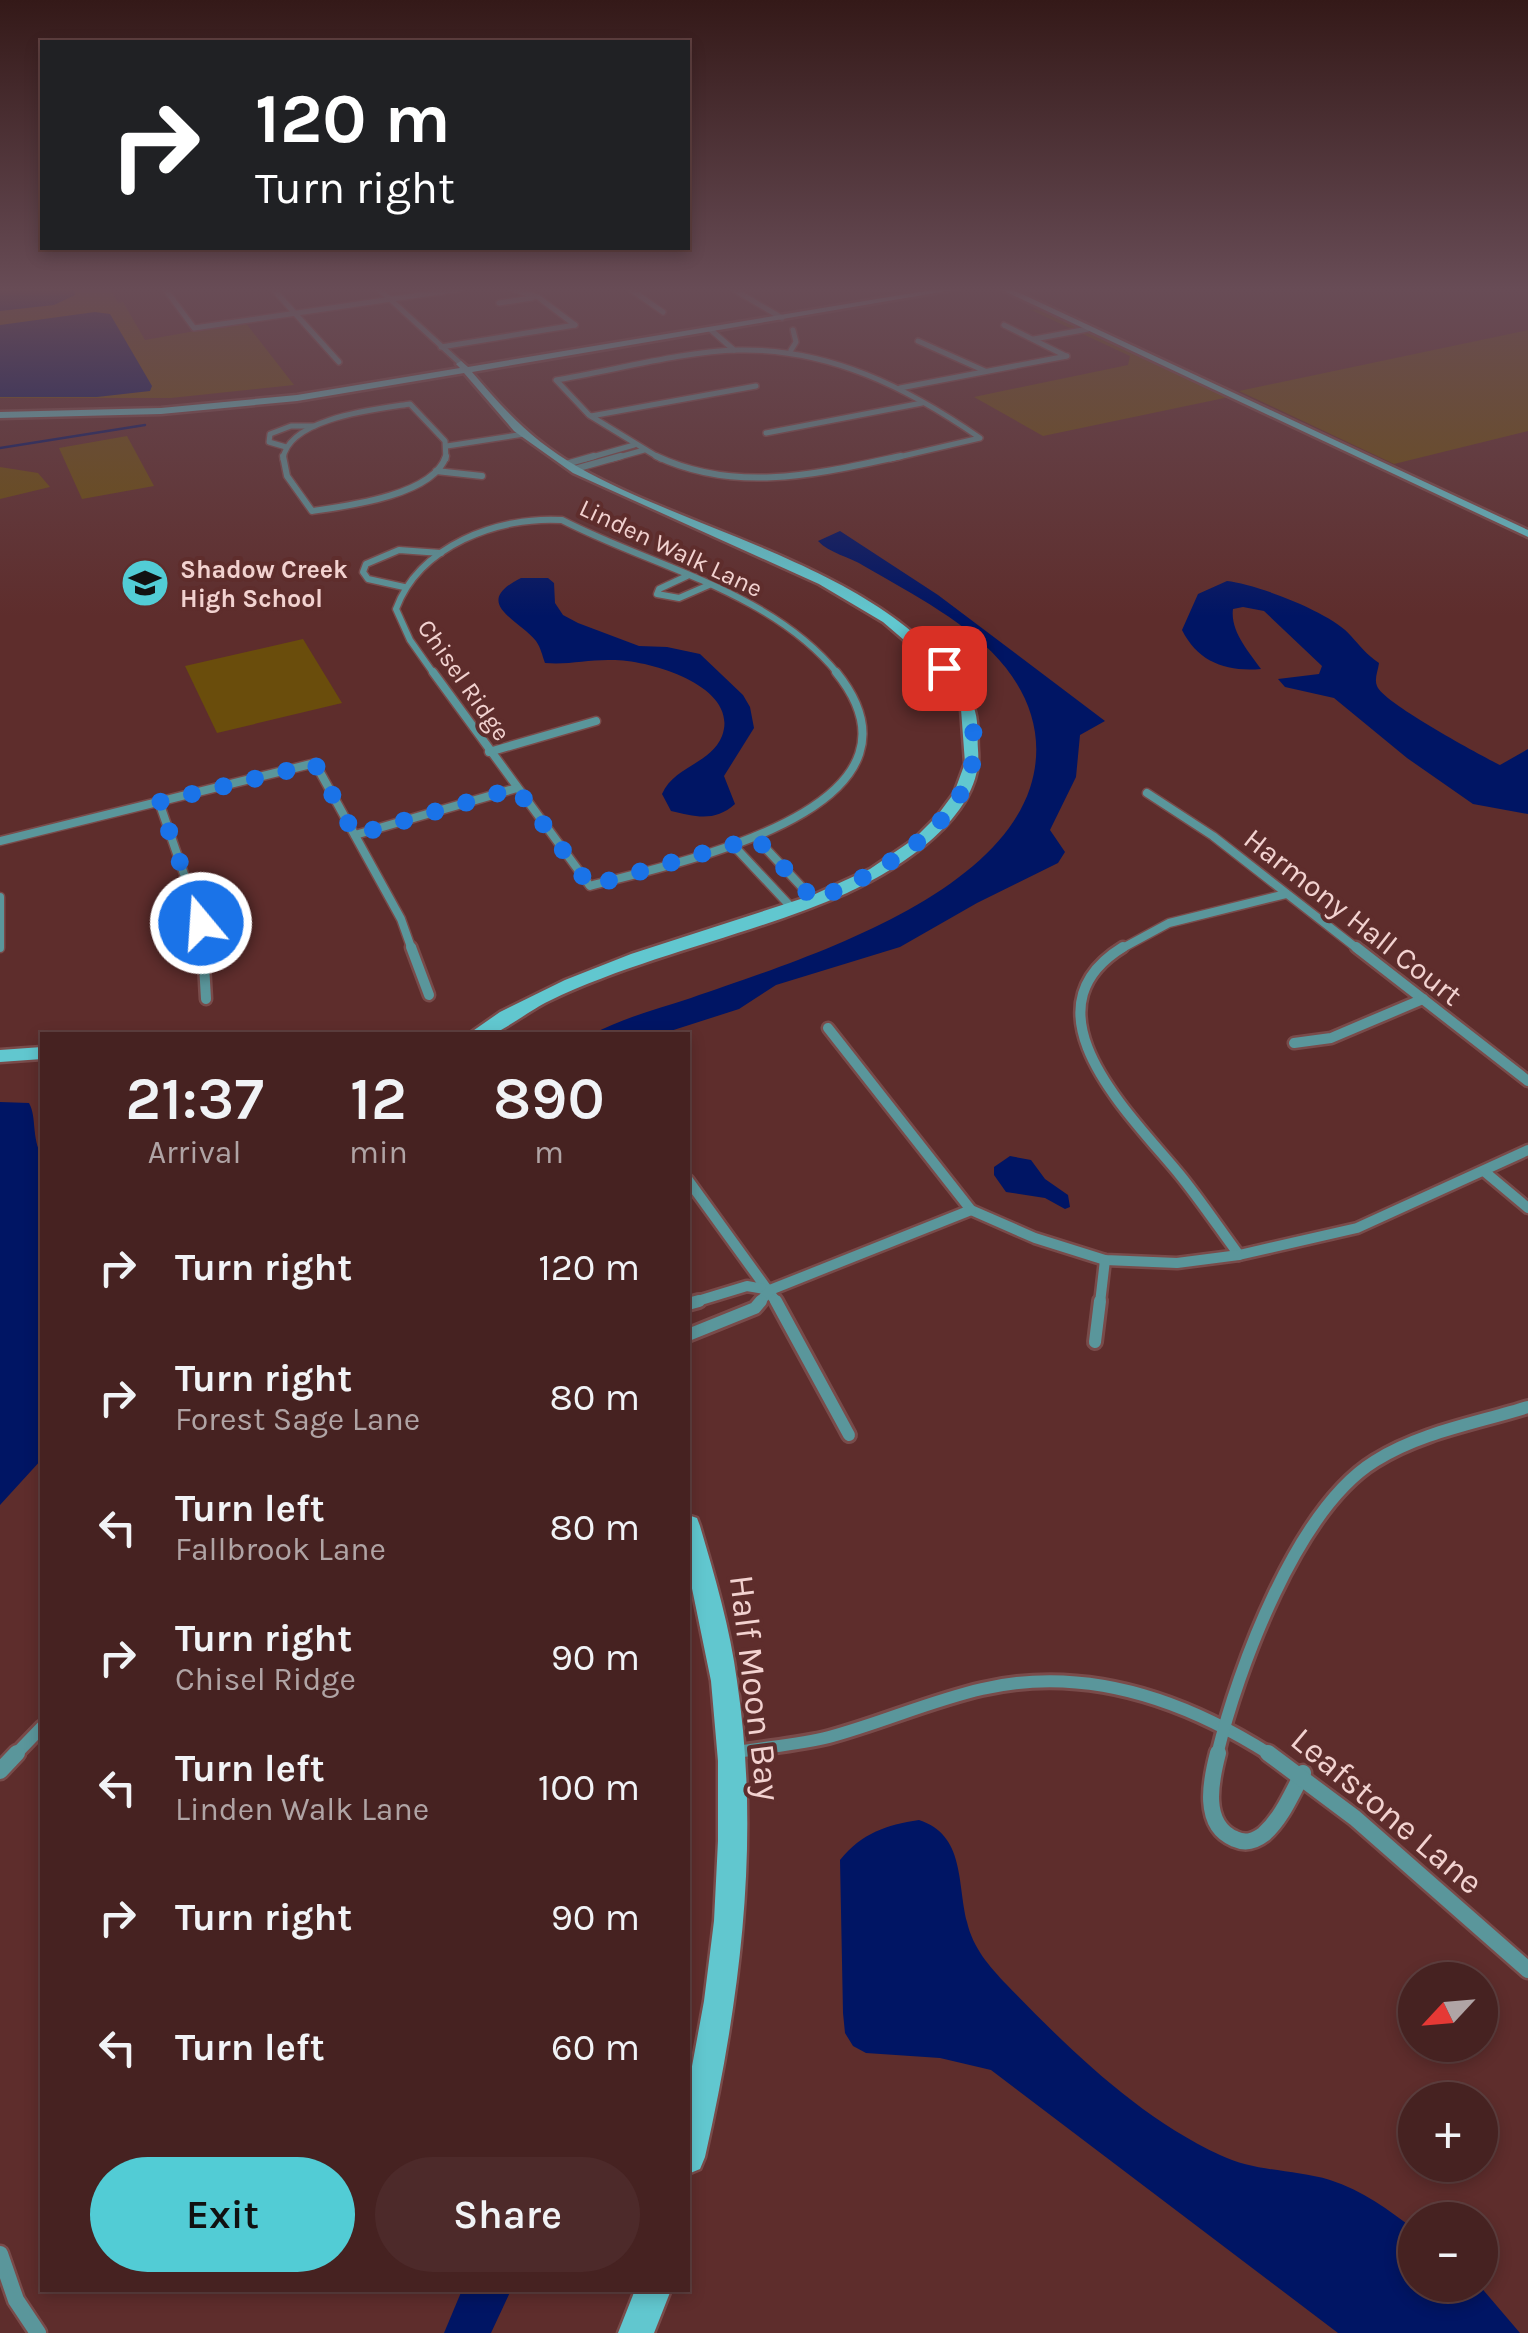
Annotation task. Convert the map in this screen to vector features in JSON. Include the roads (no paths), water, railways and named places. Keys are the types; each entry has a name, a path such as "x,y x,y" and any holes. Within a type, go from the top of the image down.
{"main road":[{"path":"0,415 298,398"},
{"path":"481,1032 573,981 814,900 894,862 952,809 970,775 976,748 973,720 960,690 944,668 894,625 829,582 635,500 571,467 524,434 491,398"},
{"path":"1237,398 1528,534"},
{"path":"1256,398 1528,524"},
{"path":"0,406 184,406"},
{"path":"1389,468 1477,501"},
{"path":"0,1056 40,1053"},
{"name":"Half Moon Bay","path":"690,1533 712,1608 730,1753 733,1859 721,1999 694,2101 690,2139"},
{"path":"636,2333 653,2292"}],"street":[{"path":"570,398 644,450 692,472 747,482 823,475 980,438 916,398"},
{"path":"592,416 691,398"},
{"path":"766,433 923,402"},
{"path":"286,447 269,442 270,434 291,426 314,426 410,404 447,446 445,460 415,485 383,498 312,511 282,464 286,447 314,426"},
{"path":"447,446 524,434"},
{"path":"571,467 634,445"},
{"path":"571,467 644,450"},
{"path":"436,471 482,476"},
{"path":"745,492 747,482"},
{"name":"Linden Walk Lane","path":"441,553 492,530 546,519 562,520 764,613 803,641 848,684 865,719 866,737 858,758 835,791 817,806 756,838 590,886"},
{"path":"399,550 441,553 426,562 404,587 368,579 363,572 366,564 399,550"},
{"path":"687,576 659,589 657,594 679,598 710,585"},
{"name":"Chisel Ridge","path":"404,587 396,608 401,624 489,752 590,886"},
{"path":"489,752 596,722"},
{"path":"0,841 315,764 401,919 429,996"},
{"path":"355,835 516,788"},
{"name":"Harmony Hall Court","path":"1147,793 1213,836 1528,1081"},
{"path":"159,802 201,923 206,999"},
{"path":"756,838 814,900"},
{"path":"733,845 792,908"},
{"path":"1239,1254 1173,1166 1104,1086 1078,1022 1079,1001 1090,979 1107,960 1153,929 1286,894"},
{"path":"0,896 0,948"},
{"path":"1294,1043 1331,1038 1423,999"},
{"path":"828,1028 971,1210 1036,1238 1106,1260 1177,1263 1357,1228 1528,1150"},
{"path":"1484,1172 1528,1208"},
{"path":"690,1183 770,1290 849,1435"},
{"path":"690,1334 755,1308 770,1290 971,1210"},
{"path":"1095,1342 1106,1260"},
{"path":"690,1303 746,1286 770,1290"},
{"path":"1302,1773 1266,1834 1254,1842 1236,1841 1216,1822 1210,1806 1224,1725 1266,1618 1304,1540 1332,1497 1361,1470 1403,1448 1528,1407"},
{"name":"Leafstone Lane","path":"730,1753 826,1738 971,1692 1048,1681 1135,1692 1224,1725 1302,1773 1528,1970"},
{"path":"0,1771 40,1729"},
{"path":"0,2254 16,2300 38,2333"}],"waterway":[{"path":"0,448 145,425"}],"place":[{"name":"Shadow Creek High School","path":"145,583"}]}
